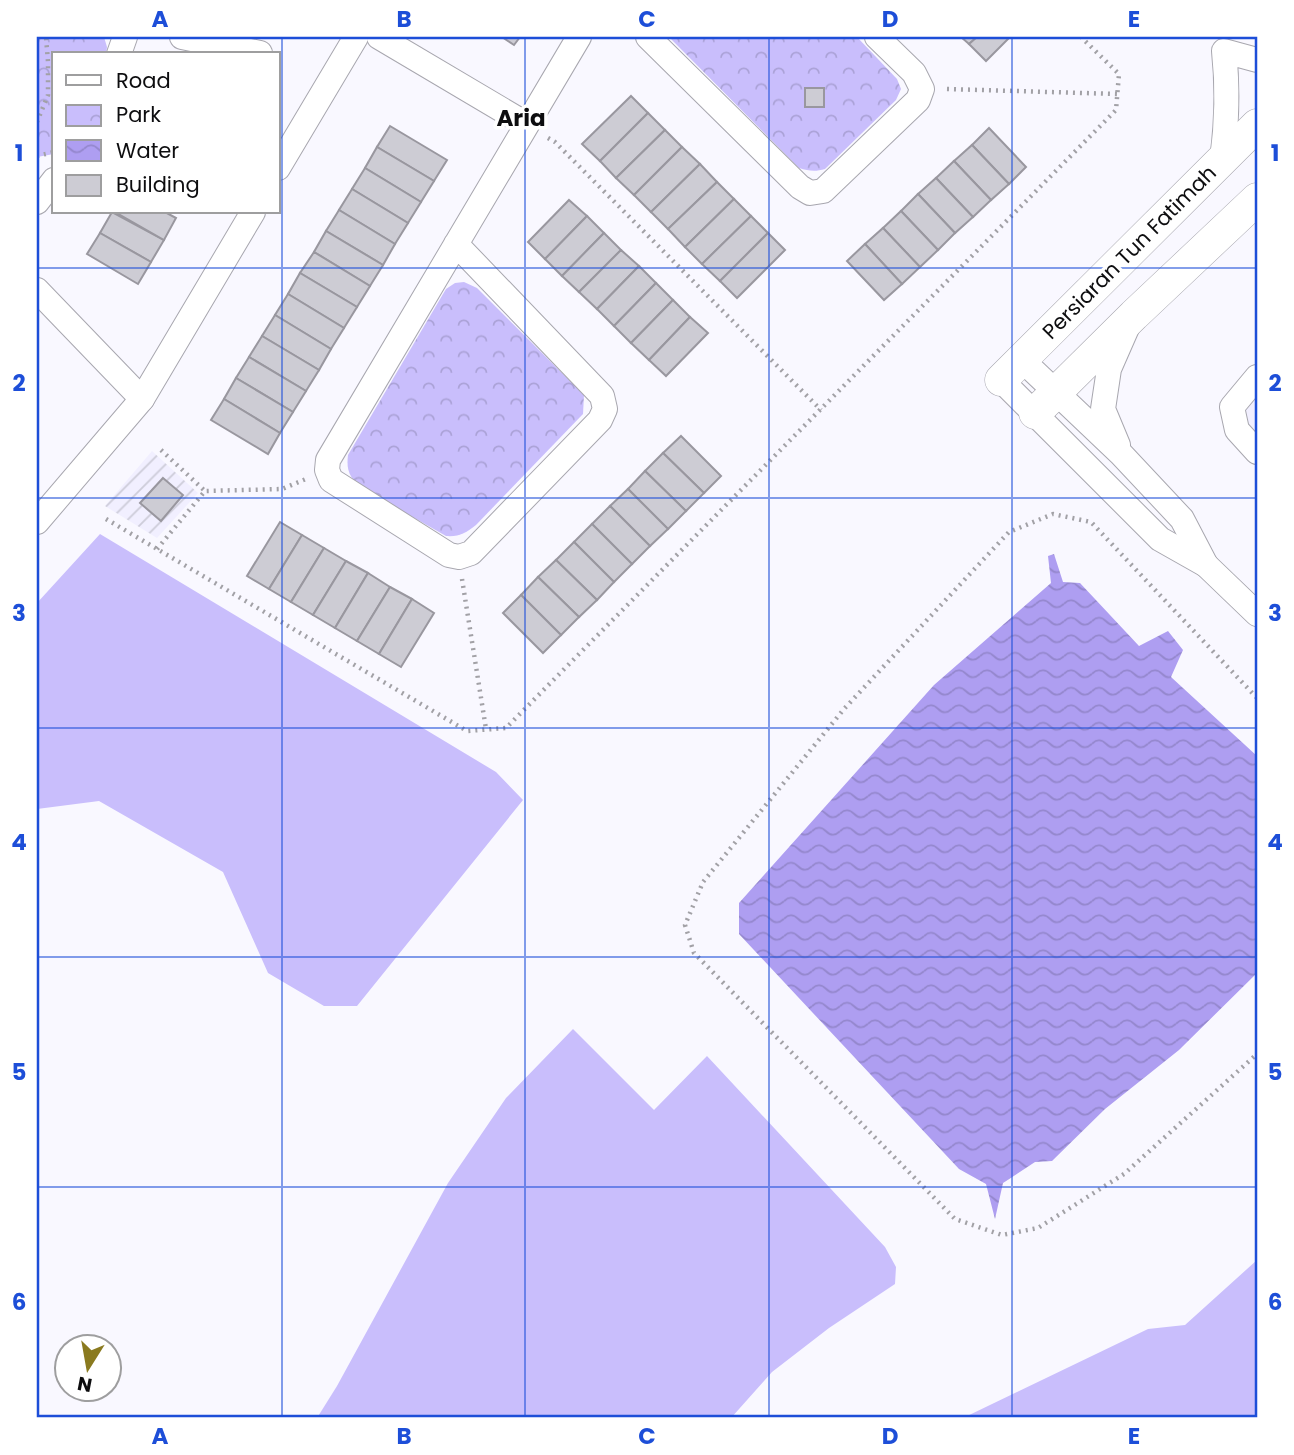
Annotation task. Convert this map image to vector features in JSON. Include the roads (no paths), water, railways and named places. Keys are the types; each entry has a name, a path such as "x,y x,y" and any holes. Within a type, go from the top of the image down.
{"street":[{"path":"182,37 255,52"},
{"path":"280,165 356,37"},
{"path":"379,37 526,124"},
{"path":"456,244 602,396 605,409 600,420 471,553 459,557 449,555 331,480 327,470 328,460 526,124 579,37"},
{"path":"648,37 800,187 810,193 823,191 918,100 922,89 914,73 877,37"},
{"path":"1218,44 1257,60"},
{"path":"1218,44 1228,88 1222,160"},
{"name":"Persiaran Tun Fatimah","path":"1011,370 1257,125"},
{"path":"37,202 52,183"},
{"path":"1046,402 1133,314 1257,199"},
{"path":"37,522 142,398 252,214"},
{"path":"37,290 142,398"},
{"path":"1121,454 1103,409 1109,369 1133,314"},
{"path":"1011,370 1046,402 1121,454 1182,519 1206,565"},
{"path":"1257,377 1232,407 1237,430 1257,452"},
{"path":"1046,402 1160,539 1206,565 1257,614"}],"water":[{"path":"1054,554 1063,582 1080,583 1139,646 1168,631 1183,650 1171,677 1257,756 1257,973 1179,1050 1105,1109 1052,1161 1035,1162 1003,1183 995,1219 986,1184 959,1169 739,934 739,903 934,685 1051,583 1048,556"}],"district":[{"name":"Aria","path":"521,118"}]}
